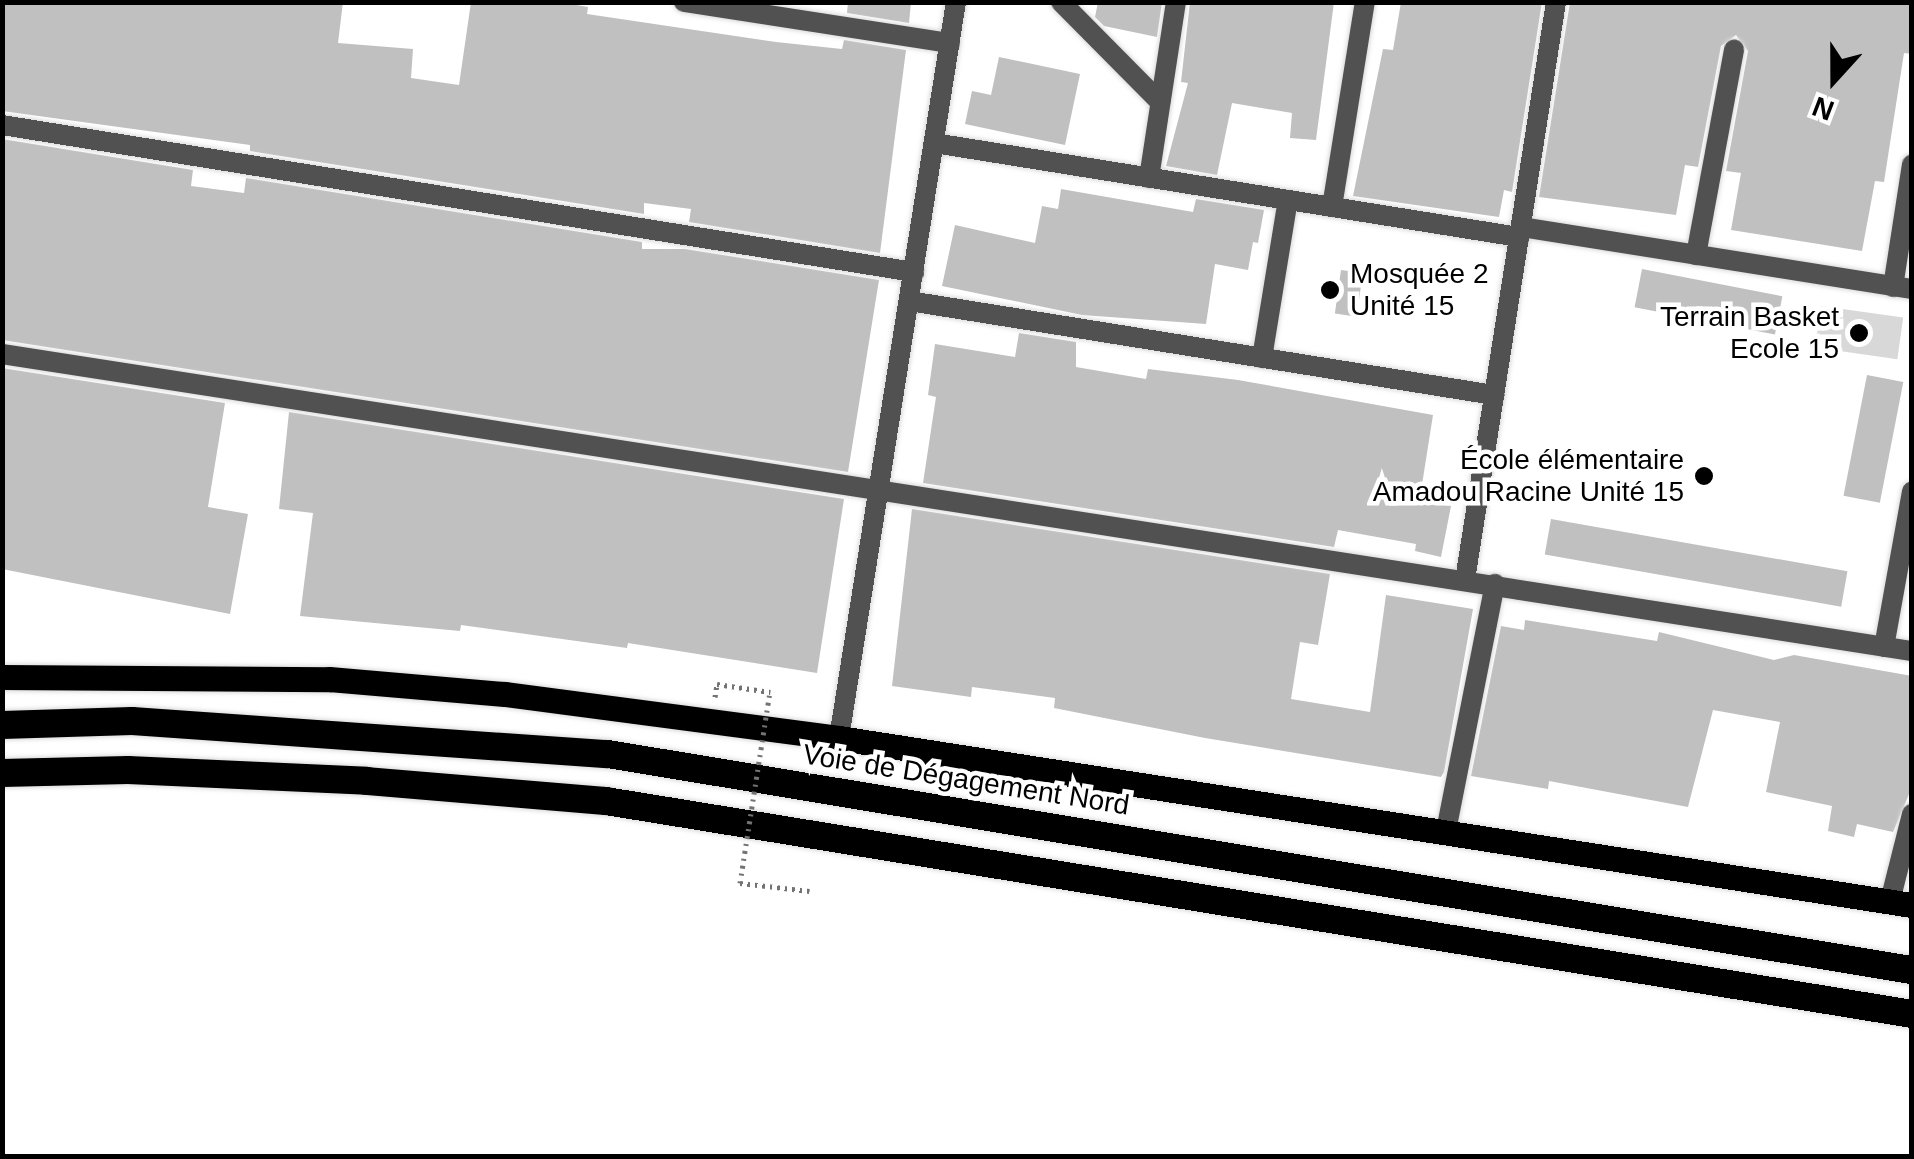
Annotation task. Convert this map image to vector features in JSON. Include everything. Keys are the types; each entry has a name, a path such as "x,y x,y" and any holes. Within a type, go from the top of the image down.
{"highway":[{"name":"Voie de Dégagement Nord","path":"2,726 171,723 608,754 1912,970"},
{"path":"2,774 128,770 327,779 606,801 1912,1014"}],"main road":[{"path":"2,676 329,679 840,738 1901,903"}],"street":[{"path":"684,2 950,43"},
{"path":"840,738 956,2"},
{"path":"1061,2 1160,102"},
{"path":"1149,178 1176,2"},
{"path":"1332,207 1365,2"},
{"path":"1465,580 1556,2"},
{"path":"1696,255 1734,49"},
{"path":"2,125 914,272"},
{"path":"934,143 1332,207 1696,255 1902,288 1912,164"},
{"path":"1262,358 1288,200"},
{"path":"909,301 1494,396"},
{"path":"2,354 880,485 1912,651"},
{"path":"1884,647 1912,490"},
{"path":"1446,831 1496,584"},
{"path":"1901,903 1912,814"}],"path":[{"path":"717,684 770,692 740,883 810,891"}],"shaded area":[{"name":"Terrain Basket Ecole 15","path":"1821,306 1903,318 1897,359 1815,348"}],"building":[{"path":"2,2 343,2 338,43 413,49 411,78 459,85 471,2 559,2 588,7 587,14 776,42 842,49 844,40 906,50 880,253 689,222 691,209 644,203 644,214 250,151 250,145 2,111"},
{"path":"848,2 911,2 909,23 847,13"},
{"path":"1098,2 1162,2 1157,37 1104,26 1095,17"},
{"path":"1190,2 1334,2 1316,140 1290,138 1292,113 1232,103 1217,175 1166,166 1188,83 1181,82"},
{"path":"1401,2 1542,2 1512,192 1504,190 1499,217 1353,196 1383,49 1393,50"},
{"path":"1570,2 1912,2 1912,54 1904,53 1884,182 1875,181 1862,251 1731,230 1741,173 1726,171 1748,51 1736,35 1721,46 1698,167 1685,165 1676,215 1539,197"},
{"path":"999,57 1080,74 1065,145 965,124 972,91 991,95"},
{"path":"2,139 193,170 191,186 244,193 246,178 642,242 642,249 685,249 879,280 848,472 2,340"},
{"path":"1061,189 1193,212 1196,199 1264,210 1258,243 1253,242 1248,270 1215,264 1206,324 1082,315 942,286 955,225 1035,243 1042,206 1058,209"},
{"path":"1642,269 1782,296 1775,335 1635,307"},
{"path":"1341,270 1363,273 1357,317 1335,314"},
{"path":"1019,333 1076,342 1076,367 1146,379 1148,369 1238,380 1433,415 1421,491 1446,495 1444,505 1451,506 1441,557 1415,551 1416,544 1338,530 1334,547 923,483 936,397 928,395 935,344 1015,357"},
{"path":"2,368 225,403 208,507 248,514 230,614 2,569"},
{"path":"1867,375 1903,382 1880,503 1844,496"},
{"path":"289,412 844,499 817,673 628,643 627,648 461,625 460,631 300,616 313,513 279,509"},
{"path":"912,509 1330,574 1318,645 1300,642 1291,699 1370,712 1386,595 1473,609 1444,772 1441,777 1205,738 1054,708 1055,698 972,687 971,697 892,686"},
{"path":"1551,519 1847,571 1841,607 1545,554"},
{"path":"1525,620 1657,641 1659,632 1774,660 1794,655 1912,676 1912,787 1893,832 1857,824 1854,837 1828,831 1832,806 1766,792 1780,722 1713,710 1688,807 1549,781 1548,789 1471,776 1501,626 1524,630"}],"place":[{"name":"Mosquée 2 Unité 15","path":"1330,290"},
{"name":"Terrain Basket Ecole 15","path":"1859,333"},
{"name":"École élémentaire Amadou Racine Unité 15","path":"1704,476"}]}
